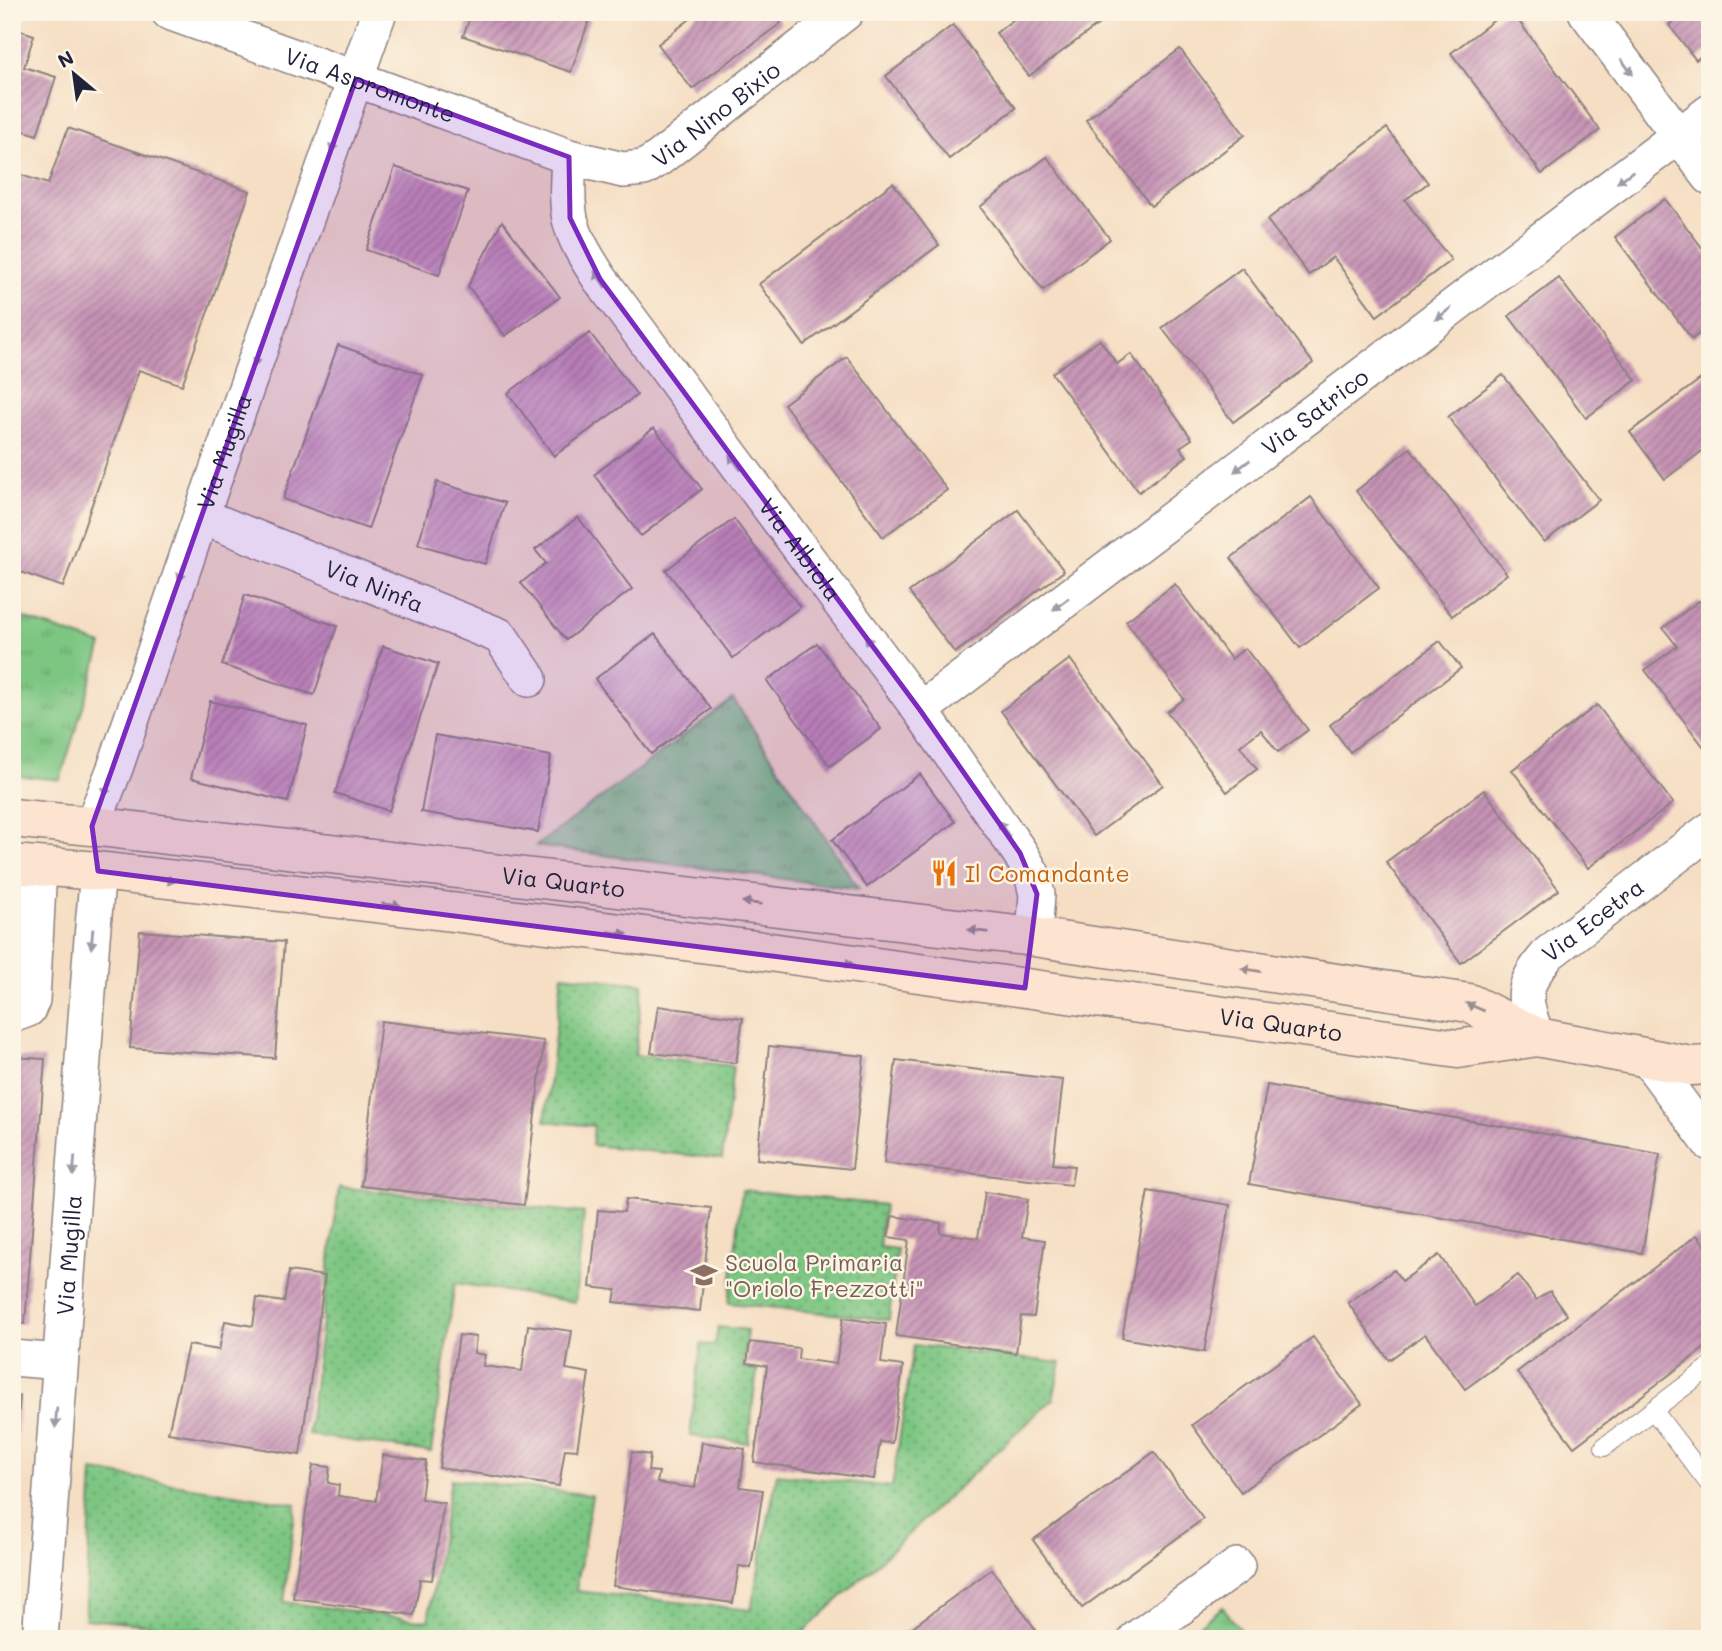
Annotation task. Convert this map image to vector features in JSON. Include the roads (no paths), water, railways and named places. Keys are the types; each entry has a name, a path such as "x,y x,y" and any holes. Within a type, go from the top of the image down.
{"street":[{"name":"Via Aspromonte","path":"169,12 569,157"},
{"name":"Via Mugilla","path":"92,826 115,768 379,12"},
{"name":"Via Nino Bixio","path":"569,157 623,170 644,168 846,12"},
{"path":"1586,12 1710,177"},
{"name":"Via Satrico","path":"920,710 1710,112"},
{"name":"Via Albiola","path":"569,157 570,218 581,250 920,710 1020,853 1032,874 1037,894 1034,937"},
{"name":"Via Ninfa","path":"201,516 500,636 529,679"},
{"name":"Via Quarto","path":"12,818 1034,937 1469,1003 1537,1037 1704,1069"},
{"path":"12,1015 28,1009 32,1000 25,865 92,826 98,872"},
{"name":"Via Ecetra","path":"1537,1037 1525,1002 1526,988 1535,970 1549,953 1710,830"},
{"name":"Via Quarto","path":"25,865 452,912 701,943 1458,1049 1537,1037"},
{"name":"Via Mugilla","path":"40,1639 98,872"},
{"path":"1025,988 1034,937"},
{"path":"1646,1057 1710,1143"},
{"path":"12,1358 60,1362"},
{"path":"1136,1639 1237,1566"}],"lane":[{"path":"1604,1447 1710,1367"},
{"path":"1653,1410 1710,1485"}],"place":[{"name":"Il Comandante","path":"944,873"},
{"name":"Scuola Primaria \"Oriolo Frezzotti\"","path":"704,1275"}]}
